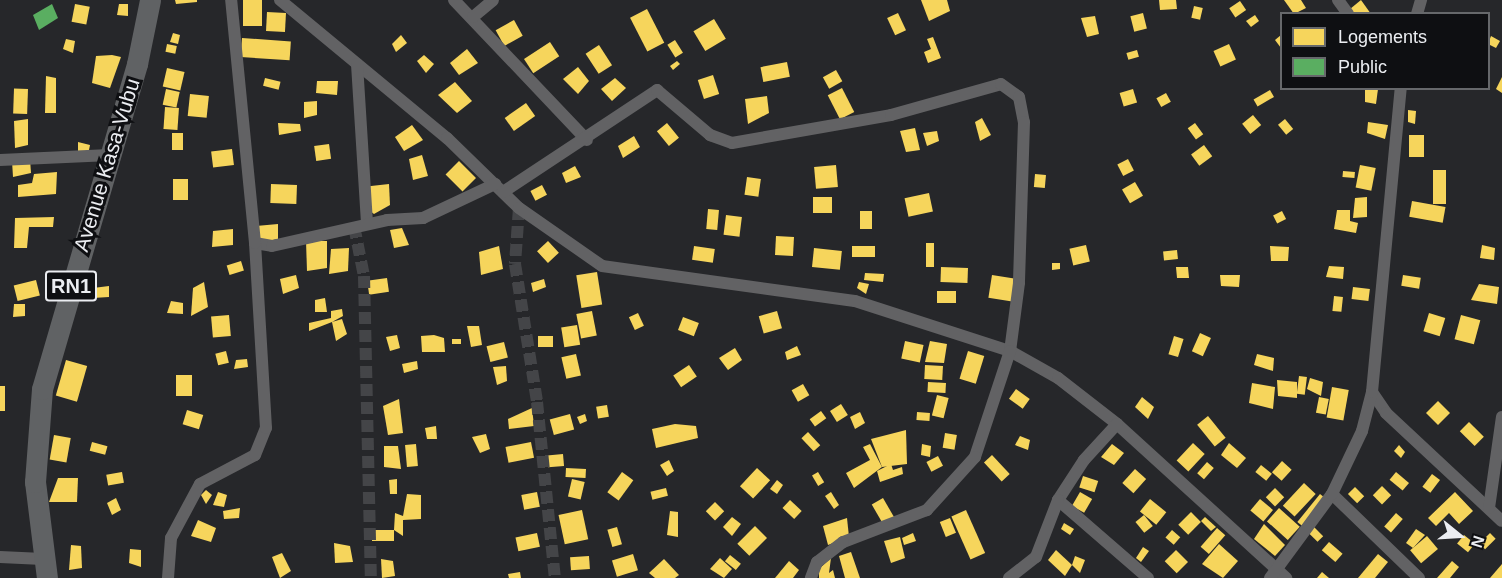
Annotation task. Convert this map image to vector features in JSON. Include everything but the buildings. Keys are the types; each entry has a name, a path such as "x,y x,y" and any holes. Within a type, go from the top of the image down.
{"highway":[{"name":"Avenue Kasa-Vubu","path":"45,568 35,482 42,389 110,155 150,0"}],"street":[{"path":"168,578 171,538 200,484 255,455 264,442 255,243 231,0"},
{"path":"280,0 566,243 620,272 855,301 1010,351 1058,378 1117,424 1278,575 1332,494 1362,431 1372,392 1401,90"},
{"path":"454,0 473,17 587,140"},
{"path":"473,17 493,0"},
{"path":"357,64 367,224"},
{"path":"255,243 272,246 367,224 423,218 499,188 587,140 657,90 710,135 744,143 891,115 1001,84 1018,97 1024,122 1019,283 1010,351 975,457 946,494 927,510 843,542 817,562 811,578"},
{"path":"1392,90 1399,105"},
{"path":"0,160 110,155"},
{"path":"1372,392 1386,413 1502,521"},
{"path":"1489,508 1502,417"},
{"path":"1009,578 1036,557 1058,500 1084,460 1117,424"},
{"path":"1332,494 1419,578"},
{"path":"1058,500 1148,578"},
{"path":"0,557 45,568"}],"tunnel":[{"path":"519,208 515,264 537,402 555,578"},
{"path":"354,226 364,276 371,578"}]}
